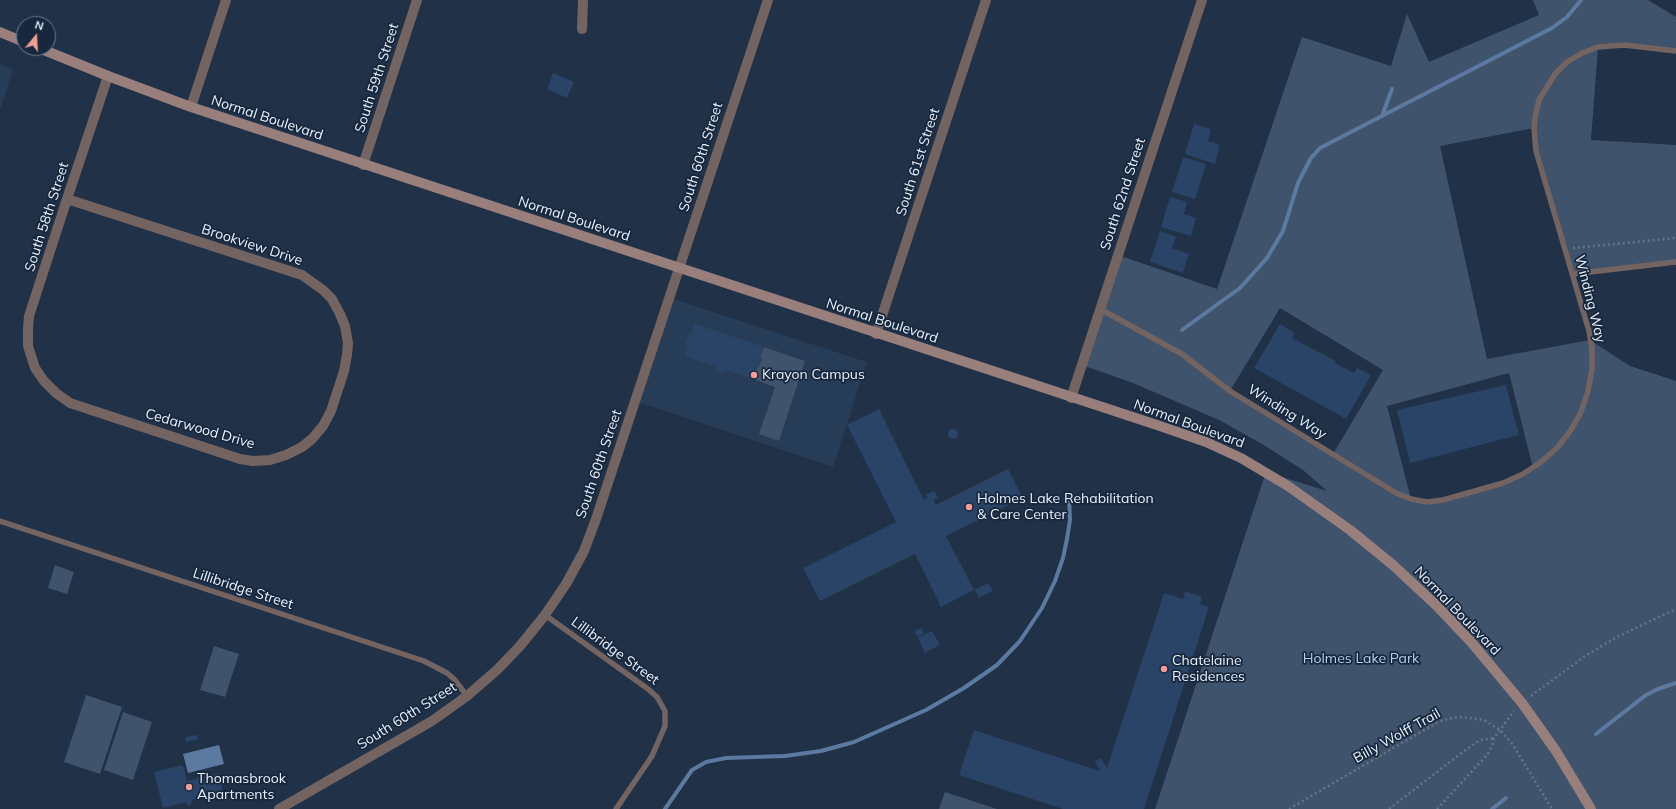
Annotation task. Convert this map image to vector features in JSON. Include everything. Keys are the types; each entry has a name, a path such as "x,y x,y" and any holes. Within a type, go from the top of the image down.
{"main road":[{"path":"0,32 16,39"},
{"name":"Normal Boulevard","path":"56,55 191,107 1206,442 1241,458 1288,486 1368,544 1421,591 1472,643 1522,703 1556,751 1591,809"}],"street":[{"path":"191,107 226,0"},
{"name":"South 59th Street","path":"363,165 417,0"},
{"path":"582,29 583,0"},
{"name":"South 60th Street","path":"279,809 432,721 467,696 507,660 545,615 569,578 590,535 768,0"},
{"name":"South 61st Street","path":"876,334 986,0"},
{"name":"South 62nd Street","path":"1072,398 1202,0"},
{"name":"South 58th Street","path":"35,368 28,346 29,316 108,76"},
{"name":"Brookview Drive","path":"67,199 302,275 313,282 332,299 345,326 348,343 347,355 338,388"},
{"name":"Cedarwood Drive","path":"35,368 44,381 56,393 70,403 240,459 253,461 270,460 286,455 302,447 312,439 325,421 338,388"}],"lane":[{"name":"Winding Way","path":"1100,309 1182,354 1230,391 1396,493 1411,499 1427,502 1443,500 1503,483 1523,474 1541,462 1552,452 1570,430 1581,412 1588,391 1592,369 1592,348 1589,331 1536,151 1534,134 1535,117 1539,100 1555,74 1567,62 1582,53 1598,47 1624,45 1676,51"},
{"path":"1573,274 1676,262"},
{"name":"Lillibridge Street","path":"0,521 424,661 447,673 467,696"},
{"name":"Lillibridge Street","path":"545,615 648,689 657,697 665,712 665,726 652,756 616,809"}],"path":[{"path":"1565,248 1676,238"},
{"path":"1437,809 1487,755 1494,738 1522,703 1586,656 1617,637 1676,609"},
{"name":"Billy Wolff Trail","path":"1289,809 1438,722 1452,718 1472,717 1484,720 1500,730 1513,745 1552,809"},
{"path":"1389,809 1480,740 1494,738"}],"shaded area":[{"path":"0,64 13,70 0,110"},
{"name":"Krayon Campus","path":"670,298 867,362 833,467 635,401"},
{"path":"219,745 224,764 188,773 183,754"}],"green space":[{"name":"Holmes Lake Park","path":"1533,0 1648,0 1676,17 1676,51 1624,45 1598,47 1591,140 1676,145 1676,262 1573,274 1536,151 1534,128 1440,146 1487,359 1590,340 1630,366 1676,381 1676,809 1155,809 1266,472 1327,491 1303,470 1262,444 1219,420 1133,383 1082,365 1118,255 1217,289 1302,37 1391,66 1407,14 1429,62 1539,15","holes":["1280,308 1383,370 1333,454 1230,391","1509,373 1533,468 1503,483 1427,502 1411,499 1387,406"]},
{"path":"764,347 805,361 779,441 759,434 775,387 753,379 762,359 760,357"},
{"path":"55,565 74,572 67,594 48,588"},
{"path":"214,646 239,654 225,697 200,690"},
{"path":"86,695 122,707 100,774 64,762"},
{"path":"123,712 152,722 133,780 104,770"},
{"path":"945,792 997,809 939,809"}],"building":[{"path":"553,73 574,82 567,98 547,89"},
{"path":"1194,124 1211,129 1208,141 1220,145 1215,164 1185,154"},
{"path":"1183,157 1206,164 1195,199 1172,192"},
{"path":"1170,197 1187,202 1184,214 1196,218 1191,236 1161,227"},
{"path":"1160,231 1176,237 1172,248 1189,254 1183,273 1150,262"},
{"name":"Krayon Campus","path":"695,324 764,347 760,357 762,358 753,379 724,370 723,373 714,370 715,366 684,356 688,347 685,346 689,333 691,334"},
{"path":"1280,324 1295,333 1292,338 1336,361 1335,363 1354,373 1357,368 1371,375 1346,419 1254,368"},
{"path":"1506,385 1519,435 1410,463 1397,410"},
{"name":"Holmes Lake Rehabilitation & Care Center","path":"879,409 924,500 928,498 926,495 934,491 938,498 934,500 936,505 1008,469 1023,498 946,536 974,590 941,607 915,554 820,601 803,568 896,522 847,425"},
{"path":"953,429 958,434 953,439 948,434"},
{"path":"988,583 993,591 979,598 975,590"},
{"name":"Chatelaine Residences","path":"1185,591 1202,597 1200,604 1209,607 1144,809 1063,809 959,775 974,730 1100,771 1095,761 1101,758 1107,768 1164,593 1183,599"},
{"path":"922,628 924,634 918,637 914,631"},
{"path":"932,631 940,645 925,653 918,638"},
{"path":"197,735 198,739 186,742 185,737"},
{"name":"Thomasbrook Apartments","path":"183,765 187,781 218,773 223,792 192,800 191,805 188,805 186,802 163,808 154,772"}],"waterway":[{"path":"1182,330 1240,288 1267,258 1283,231 1298,183 1311,158 1320,148 1552,28 1567,17 1581,0"},
{"path":"1382,116 1392,89"},
{"path":"665,809 692,770 706,762 726,758 785,756 821,751 854,742 926,710 964,688 997,665 1020,641 1042,608 1055,581 1063,558 1067,539 1070,520 1069,498"},
{"path":"1596,734 1646,695 1676,683"},
{"path":"1492,809 1506,798"}],"place":[{"name":"Krayon Campus","path":"754,375"},
{"name":"Holmes Lake Rehabilitation & Care Center","path":"969,507"},
{"name":"Chatelaine Residences","path":"1164,669"},
{"name":"Thomasbrook Apartments","path":"189,787"}]}
